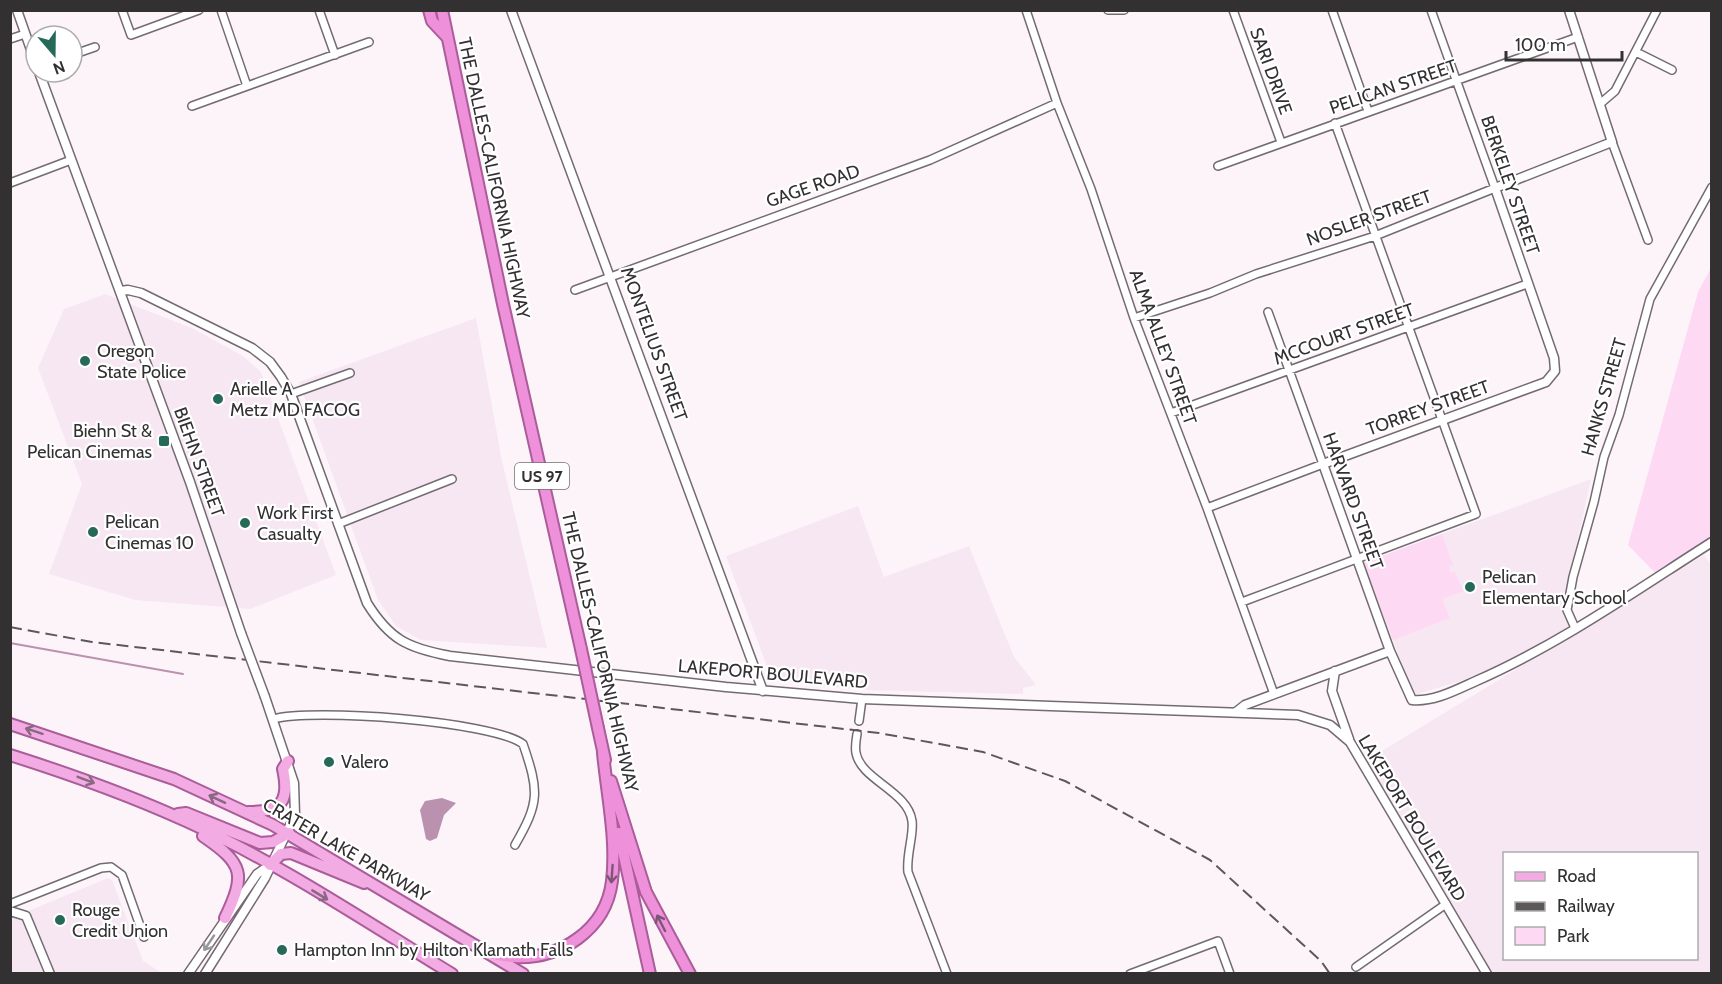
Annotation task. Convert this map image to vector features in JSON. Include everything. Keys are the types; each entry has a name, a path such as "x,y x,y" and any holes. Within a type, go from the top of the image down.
{"highway":[{"path":"429,10 432,21 448,37"},
{"name":"THE DALLES-CALIFORNIA HIGHWAY","path":"442,10 503,304 603,753 646,892 690,974"},
{"path":"486,952 513,957 556,951 577,940 593,927 605,906 612,883 613,857 603,753"},
{"name":"US 97","path":"603,753 650,974"}],"main road":[{"name":"CRATER LAKE PARKWAY","path":"10,724 174,779 289,832 523,974"},
{"path":"10,754 85,779 170,815 270,865 452,974"},
{"path":"246,812 265,812 279,805 287,788 283,769 288,760"},
{"path":"170,815 186,813 260,843 273,842 289,832"},
{"path":"170,815 224,850 235,862 239,876 238,891 225,918"},
{"path":"270,865 281,854 297,855 359,882 380,887"}],"street":[{"path":"17,10 24,31"},
{"path":"122,10 131,35 199,10"},
{"path":"221,10 247,86"},
{"path":"320,10 335,55"},
{"name":"MONTELIUS STREET","path":"511,10 611,275 763,691"},
{"name":"ALMA ALLEY STREET","path":"1026,10 1057,103 1091,189 1134,318 1207,508 1274,694"},
{"path":"1108,10 1115,13 1124,10"},
{"name":"SARI DRIVE","path":"1233,10 1281,142"},
{"path":"1332,10 1368,111"},
{"name":"BERKELEY STREET","path":"1431,10 1455,81 1496,188 1527,284 1554,357 1555,371"},
{"path":"1569,10 1612,142 1648,240"},
{"path":"1601,103 1615,91 1657,10"},
{"name":"PELICAN STREET","path":"1218,166 1578,36"},
{"path":"192,106 369,42"},
{"path":"84,51 95,47"},
{"path":"1636,52 1672,70"},
{"name":"BIEHN STREET","path":"43,84 190,482 241,633 288,760 297,797 295,815 289,832 270,865"},
{"name":"GAGE ROAD","path":"575,290 930,160 1057,103"},
{"path":"1242,602 1476,514 1441,420 1410,325 1375,236 1335,123"},
{"name":"NOSLER STREET","path":"1134,318 1210,293 1256,274 1375,236 1612,142"},
{"path":"10,183 71,160"},
{"name":"HANKS STREET","path":"1575,628 1567,610 1573,577 1594,502 1601,465 1619,415 1641,327 1661,275 1712,187"},
{"name":"MCCOURT STREET","path":"1171,413 1527,284"},
{"name":"LAKEPORT BOULEVARD","path":"120,291 141,293 252,348 270,362 291,394 367,603 381,625 397,640 420,650 763,691 862,699 1298,714 1330,725 1350,742 1487,974"},
{"name":"HARVARD STREET","path":"1268,312 1390,651 1412,700 1423,701 1450,692 1520,662 1575,628"},
{"name":"TORREY STREET","path":"1207,508 1546,382 1555,371"},
{"path":"291,394 350,373"},
{"path":"338,524 452,479"},
{"path":"1575,628 1712,542"},
{"path":"1236,712 1245,705 1390,651"},
{"path":"1335,671 1332,691 1350,742"},
{"path":"859,721 862,699"},
{"path":"273,719 303,714 354,715 485,730 513,736 523,744 537,799 529,821 515,845"},
{"path":"857,734 856,755 869,772 905,804 912,821 906,855 908,872 947,974"},
{"path":"188,974 258,873 270,865"},
{"path":"204,974 265,878 270,865"},
{"path":"10,904 101,868 111,867 122,875 144,937"},
{"path":"1356,967 1446,904"},
{"path":"10,911 26,916 34,929 50,974"},
{"path":"1132,973 1218,941 1230,974"}],"shaded area":[{"path":"105,294 194,329 243,356 261,372 336,575 250,609 135,600 49,574 82,484 38,368 64,309"},
{"path":"476,318 502,461 547,648 421,640 396,626 378,600 299,382"},
{"name":"Pelican Elementary School","path":"1591,479 1562,610 1569,626 1516,658 1461,681 1417,694 1412,690 1363,563"},
{"path":"858,506 884,577 969,546 1014,657 1036,685 1023,688 1023,694 863,690 772,680 726,556"},
{"path":"1704,555 1712,566 1711,973 1491,973 1367,760"},
{"path":"442,798 456,803 444,815 437,838 430,841 426,839 420,810 425,801"},
{"path":"108,878 112,880 143,961 162,973 11,974 11,918"}],"green space":[{"path":"1711,268 1711,542 1658,576 1628,545 1698,292"},
{"path":"1442,534 1453,565 1449,567 1451,573 1455,572 1463,591 1442,599 1450,618 1393,640 1363,563"}],"waterway":[{"path":"10,643 183,674"}],"railway":[{"path":"10,627 92,642 879,733 983,752 1065,781 1210,860 1321,961 1330,974"}],"place":[{"name":"Oregon State Police","path":"85,361"},
{"name":"Arielle A Metz MD FACOG","path":"218,399"},
{"name":"Biehn St & Pelican Cinemas","path":"164,441"},
{"name":"Work First Casualty","path":"245,523"},
{"name":"Pelican Cinemas 10","path":"93,532"},
{"name":"Pelican Elementary School","path":"1470,587"},
{"name":"Valero","path":"329,762"},
{"name":"Rouge Credit Union","path":"60,920"},
{"name":"Hampton Inn by Hilton Klamath Falls","path":"282,950"}]}
